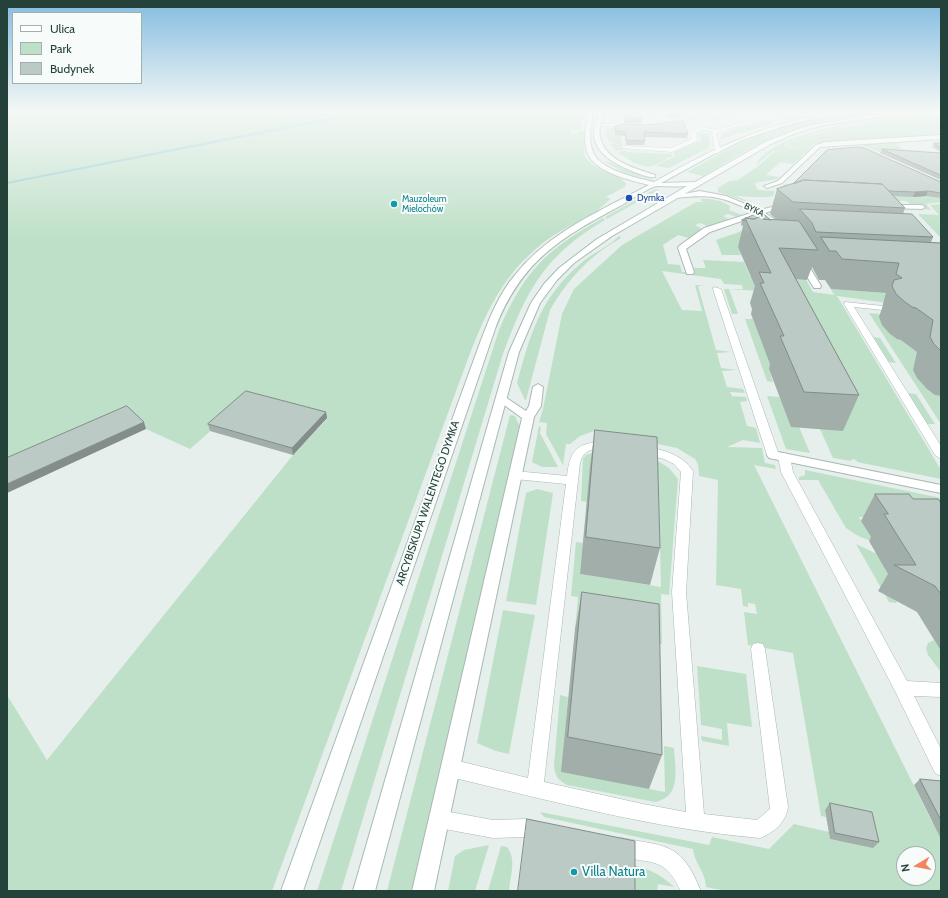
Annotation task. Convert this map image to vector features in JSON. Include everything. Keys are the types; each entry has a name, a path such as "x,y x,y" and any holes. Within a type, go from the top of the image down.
{"street":[{"name":"ARCYBISKUPA WALENTEGO DYMKA","path":"591,153 598,163 618,173 662,183 697,184"},
{"name":"ARCYBISKUPA WALENTEGO DYMKA","path":"608,153 610,156 625,165 662,183"},
{"path":"675,196 662,183 715,153"},
{"path":"364,891 514,352 531,310 554,277 590,247 750,153"},
{"path":"767,186 780,182 811,153"},
{"name":"ARCYBISKUPA WALENTEGO DYMKA","path":"292,891 482,351 500,305 524,269 542,251 568,232 662,183"},
{"path":"675,196 703,193 697,184"},
{"name":"BYKA","path":"703,193 738,203 761,212 788,233"},
{"path":"690,272 682,248 707,230 795,201"},
{"path":"884,206 922,208"},
{"path":"795,250 817,286"},
{"path":"423,891 528,417 535,406 538,387"},
{"path":"501,399 528,417"},
{"path":"778,456 941,489"}],"lane":[{"path":"884,206 893,212"},
{"path":"802,262 812,262"},
{"path":"717,289 778,456 902,688 941,768"},
{"path":"883,308 848,304 941,455"},
{"path":"535,788 575,460 579,452 593,445 619,446"},
{"path":"631,448 665,454 682,464 687,471 679,592 686,704 696,822"},
{"path":"515,475 572,480"},
{"path":"450,768 650,816 726,827 760,829 778,814 779,807 758,649"},
{"path":"902,688 941,690"},
{"path":"439,819 478,827 526,828 557,834"},
{"path":"604,844 666,856 680,868 690,891"}],"green space":[{"path":"7,153 585,153 589,161 600,169 625,179 622,180 626,183 625,187 606,197 611,199 597,211 554,235 524,260 501,288 484,320 476,337 272,891 7,891 7,695 47,760 293,455 327,419 248,398 190,449 146,429 129,413 7,466"},
{"path":"619,153 672,154 672,156 652,166 643,166"},
{"path":"674,153 698,153 669,168 655,166 675,156"},
{"path":"722,153 743,153 703,176 687,172"},
{"path":"766,153 771,153 756,165"},
{"path":"773,153 805,153 793,164 780,162 766,175 780,177 778,179 754,183 758,190 775,191 773,196 735,196 752,202 750,203 718,192 718,188 729,181 738,180 758,166"},
{"path":"880,153 909,153 930,174"},
{"path":"603,161 636,172 654,180 625,173"},
{"path":"785,184 796,186 941,187 941,202 926,204 931,210 924,209 920,206 911,205 907,201 869,200 779,191"},
{"path":"655,189 659,190 607,219 605,217"},
{"path":"713,199 720,201 730,206 729,210 742,215 737,217 728,214 723,216 730,220 709,227 701,223 695,225 702,229 689,238 678,235 663,245 668,264 680,265 682,272 695,272 694,268 706,268 703,260 744,262 750,276 768,247 738,246 741,255 722,255 716,240 742,231 743,234 781,236 813,292 834,295 831,289 941,297 895,304 837,296 941,470 941,479 857,462 856,460 852,459 851,461 833,458 820,429 843,430 769,369 773,382 767,381 745,319 753,319 763,345 777,292 729,289 743,289 742,285 724,284 721,279 662,271 682,310 702,311 695,285 705,285 698,286 716,350 732,352 717,353 721,368 737,370 722,371 727,387 743,389 745,393 730,392 732,396 746,397 747,401 740,402 747,426 756,428 760,443 743,440 727,447 762,448 765,463 775,465 776,469 754,465 932,822 941,823 941,891 725,891 706,887 704,876 694,855 693,849 544,817 540,812 709,845 712,837 769,849 794,824 829,832 830,839 873,847 825,810 826,817 821,816 793,653 748,645 744,612 757,614 755,604 748,603 748,607 743,606 741,589 716,585 718,480 699,476 698,464 695,459 677,448 594,431 580,436 570,444 566,444 563,465 546,434 547,423 539,422 543,409 562,314 574,289 622,245 696,202 704,202 700,200"},
{"path":"941,204 941,238 918,214 939,215 930,205"},
{"path":"603,218 605,220 566,247 551,262 529,295 511,334 502,357 341,891 317,891 499,330 518,292 539,264 567,240"},
{"path":"619,236 621,238 599,252 580,269 564,288 550,310 525,400 517,383 527,348 546,304 566,277 580,264"},
{"path":"724,289 729,289 738,314 732,314"},
{"path":"869,313 880,314 941,342 933,365 914,364 935,395 941,396 941,424"},
{"path":"873,337 880,338 896,363 889,362"},
{"path":"908,393 916,394 935,424 927,424"},
{"path":"767,396 779,397 799,427 810,453 786,449"},
{"path":"510,415 515,416 520,427 413,891 387,891"},
{"path":"539,426 541,427 540,433 558,467 542,467 532,462"},
{"path":"598,451 587,502 581,501 583,459 586,455"},
{"path":"653,458 669,468 678,479 669,595 661,594 662,644 575,629 578,597 571,596 576,542 583,543 580,574 661,587 658,474 635,471"},
{"path":"805,470 941,498 941,550 873,517 859,517 870,536 878,541 865,539 857,535 846,528 818,480 799,480 799,477 805,475"},
{"path":"537,489 553,493 536,605 506,601 526,493"},
{"path":"856,544 875,553 881,554 896,587 896,603 889,602"},
{"path":"503,610 535,615 509,754 496,751 477,743"},
{"path":"934,640 941,651 941,672 928,655 926,648 928,643"},
{"path":"697,666 746,674 752,727 727,723 729,746 702,741 701,736 722,740 722,729 701,725"},
{"path":"560,695 568,697 562,772 665,792 664,746 674,748 676,773 673,788 670,794 664,799 655,802 567,785 561,781 556,775 554,766"},
{"path":"489,845 475,891 448,891 455,856 464,850"},
{"path":"501,846 507,847 512,857 509,891 488,891"},
{"path":"627,863 652,872 669,882 674,887 658,884 657,891 626,891"}],"water":[{"path":"152,153 165,153 7,184 7,182"}],"building":[{"path":"824,153 875,153 941,182 941,193 928,191 889,191 882,184 804,180 793,184"},
{"path":"891,153 941,153 941,175"},
{"path":"804,180 882,184 905,208 793,202 777,189"},
{"path":"800,209 912,214 933,237 816,232 812,223"},
{"path":"761,212 771,220 763,219 761,216 754,219 746,218"},
{"path":"761,216 763,219 799,221 818,250 779,248 859,395 804,392 780,336 784,336 760,283 764,283 759,272 771,273 745,218 754,219"},
{"path":"821,237 941,243 941,351 930,337 933,320 905,302 896,294 892,286 894,280 902,278 896,274 899,263 842,259 836,251 830,251"},
{"path":"246,391 326,412 292,448 208,424"},
{"path":"127,406 144,422 7,484 7,458"},
{"path":"595,430 657,437 660,548 586,537"},
{"path":"875,494 909,494 913,499 938,499 941,503 941,594 935,586 894,565 916,565 884,514 888,514"},
{"path":"582,592 659,604 662,755 568,737"},
{"path":"920,779 941,781 941,820"},
{"path":"830,803 872,812 879,842 835,833"},
{"path":"527,819 635,841 635,891 518,891"}],"place":[{"name":"Dymka","path":"629,198"},
{"name":"Mauzoleum Mielochów","path":"394,204"},
{"name":"Villa Natura","path":"574,872"}]}
